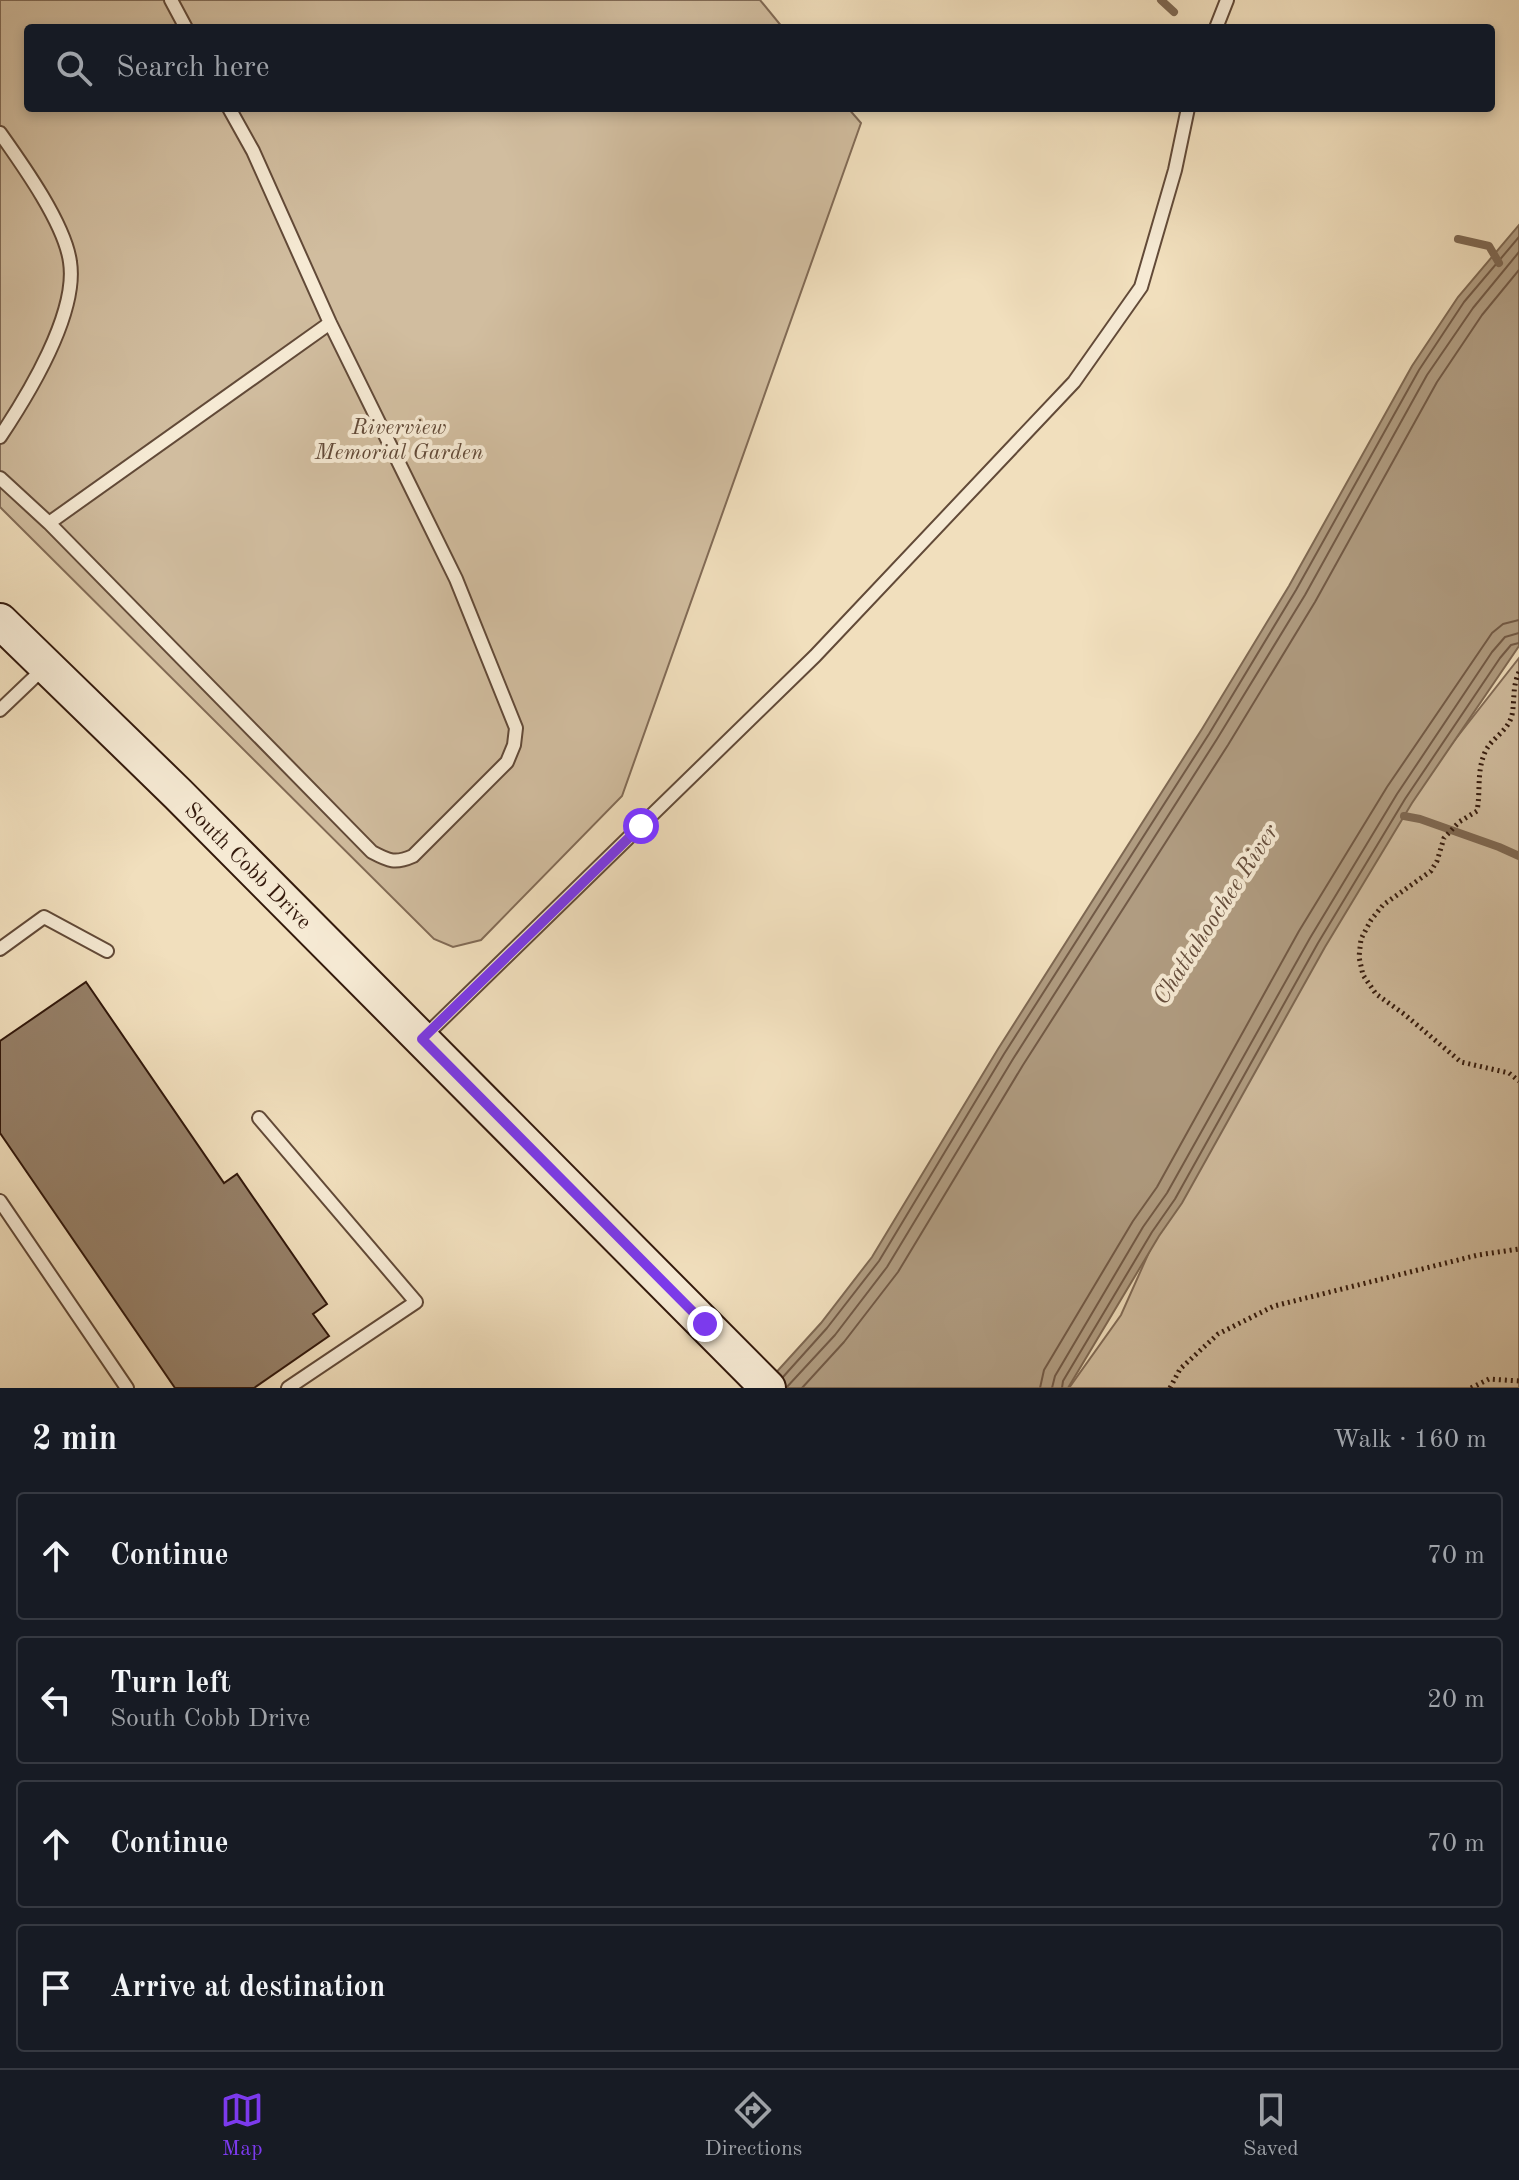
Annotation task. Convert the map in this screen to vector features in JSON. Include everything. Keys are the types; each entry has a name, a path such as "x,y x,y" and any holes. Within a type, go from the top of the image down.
{"main road":[{"name":"South Cobb Drive","path":"0,621 178,794 768,1388"}],"lane":[{"path":"171,0 184,24"},
{"path":"1218,24 1227,0"},
{"path":"1,481 49,523 372,852 387,860 401,862 413,856 507,762 514,745 516,728 456,579 330,323 253,151 231,112"},
{"path":"422,1039 815,656 1074,382 1141,287 1175,170 1187,112"},
{"path":"0,133 23,165 60,230 70,262 66,308 49,351 0,437"},
{"path":"49,523 330,323"},
{"path":"0,710 46,666"},
{"path":"0,949 44,917 107,951"},
{"path":"259,1118 416,1302 288,1388"},
{"path":"0,1201 127,1388"}],"path":[{"path":"1519,672 1513,685 1512,715 1506,728 1488,746 1478,769 1480,792 1477,811 1459,822 1444,838 1431,871 1383,905 1361,939 1359,957 1363,975 1376,994 1461,1062 1509,1073 1519,1081"},
{"path":"1170,1388 1180,1369 1218,1334 1274,1306 1478,1255 1519,1249"},
{"path":"1471,1388 1489,1379 1519,1381"}],"green space":[{"name":"Riverview Memorial Garden","path":"0,0 760,0 780,24 24,24 24,112 851,112 861,123 622,796 481,940 453,947 434,939 0,507"},
{"path":"1519,658 1519,1388 1069,1388 1121,1315 1276,968"}],"water":[{"name":"Chattahoochee River","path":"1519,225 1519,646 1412,803 1325,947 1182,1203 1068,1388 762,1388 821,1323 872,1257 998,1049 1202,729 1289,586 1412,366 1458,297"}],"building":[{"path":"86,982 224,1183 237,1174 327,1304 313,1314 329,1336 254,1388 175,1388 0,1133 0,1041"}],"waterway":[{"path":"1161,0 1174,12"},
{"path":"1458,239 1489,246 1499,263"},
{"path":"1404,816 1420,819 1519,856"}],"route":[{"path":"641,826 422,1039 705,1324"}]}
